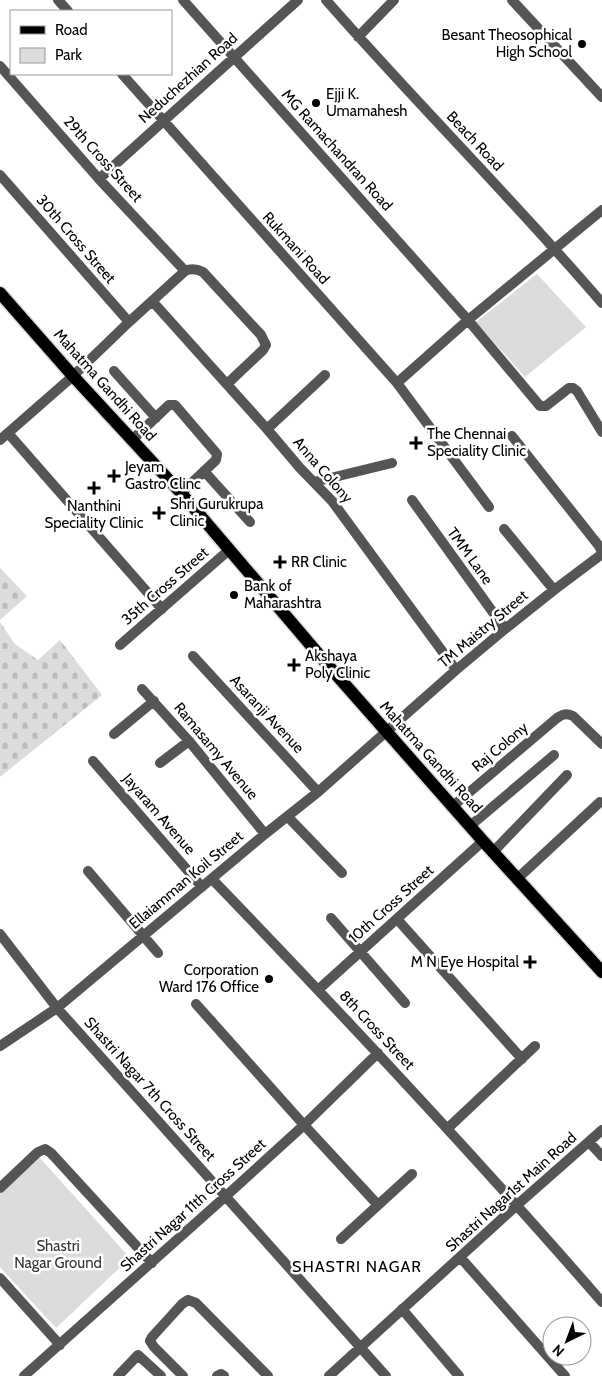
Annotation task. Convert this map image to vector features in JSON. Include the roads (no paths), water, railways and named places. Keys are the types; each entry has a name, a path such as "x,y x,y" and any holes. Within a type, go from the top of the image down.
{"main road":[{"name":"Mahatma Gandhi Road","path":"0,293 73,376 181,493 386,732 602,972"}],"street":[{"path":"58,0 67,10"},
{"name":"MG Ramachandran Road","path":"183,0 468,320 540,406 546,406 569,388 573,388 577,391 602,432"},
{"name":"Neduchezhian Road","path":"99,179 298,0"},
{"name":"Beach Road","path":"326,0 358,37 601,298"},
{"path":"358,37 393,0"},
{"path":"512,0 602,97"},
{"name":"29th Cross Street","path":"0,66 99,179 185,271"},
{"name":"Rukmani Road","path":"123,75 397,383 489,507"},
{"name":"30th Cross Street","path":"0,176 129,322"},
{"path":"397,383 468,320 602,210"},
{"path":"162,609 4,437 73,376 185,271 189,270 198,269 203,272 266,342 263,350 227,384"},
{"name":"Anna Colony","path":"152,302 332,500 456,670"},
{"path":"114,371 156,418"},
{"path":"267,428 325,375"},
{"path":"133,439 169,405 175,405 217,454 216,460 181,493"},
{"path":"512,436 599,546 602,553"},
{"path":"314,482 392,463"},
{"path":"204,471 250,522"},
{"name":"TMM Lane","path":"412,500 505,629"},
{"path":"504,529 554,590"},
{"name":"35th Cross Street","path":"120,645 229,550"},
{"name":"TM Maistry Street","path":"386,732 505,629 602,553"},
{"name":"Asaranji Avenue","path":"193,656 318,792"},
{"name":"Ramasamy Avenue","path":"142,688 189,741 265,834"},
{"path":"114,734 154,701"},
{"name":"Raj Colony","path":"453,806 562,714 573,716 602,744"},
{"name":"Ellaiamman Koil Street","path":"0,1046 57,1008 318,792 386,732"},
{"path":"160,763 189,741"},
{"path":"470,826 554,755"},
{"name":"Jayaram Avenue","path":"93,761 202,887"},
{"path":"493,852 567,775"},
{"path":"518,878 600,802"},
{"path":"288,816 342,873"},
{"name":"10th Cross Street","path":"319,989 483,841"},
{"path":"88,871 158,953"},
{"name":"8th Cross Street","path":"212,879 319,989 448,1128 602,1302"},
{"path":"331,918 405,1003"},
{"path":"396,919 522,1059"},
{"name":"Shastri Nagar 7th Cross Street","path":"0,934 57,1008 386,1376"},
{"path":"196,1004 304,1125 378,1204"},
{"path":"448,1128 535,1046"},
{"name":"Shastri Nagar 11th Cross Street","path":"24,1376 304,1125 378,1053"},
{"name":"Shastri Nagar1st Main Road","path":"329,1376 602,1130"},
{"path":"590,1142 602,1156"},
{"path":"0,1188 38,1152 45,1149 51,1153 152,1263"},
{"path":"341,1239 412,1174"},
{"path":"460,1257 565,1376"},
{"path":"0,1278 60,1344"},
{"path":"183,1376 150,1341 182,1304 188,1300 196,1303 268,1376"},
{"path":"402,1310 459,1376"},
{"path":"118,1376 138,1355 161,1376"},
{"path":"217,1376 221,1374 224,1376"}],"place":[{"name":"Besant Theosophical High School","path":"582,44"},
{"name":"Ejji K. Umamahesh","path":"316,103"},
{"name":"The Chennai Speciality Clinic","path":"416,443"},
{"name":"Jeyam Gastro Clinc","path":"114,476"},
{"name":"Nanthini Speciality Clinic","path":"94,488"},
{"name":"Shri Gurukrupa Clinic","path":"159,513"},
{"name":"RR Clinic","path":"280,562"},
{"name":"Bank of Maharashtra","path":"234,595"},
{"name":"Akshaya Poly Clinic","path":"294,665"},
{"name":"M N Eye Hospital","path":"530,962"},
{"name":"Corporation Ward 176 Office","path":"269,979"}],"district":[{"name":"SHASTRI NAGAR","path":"357,1266"}],"park label":[{"name":"Shastri Nagar Ground","path":"58,1254"}]}
